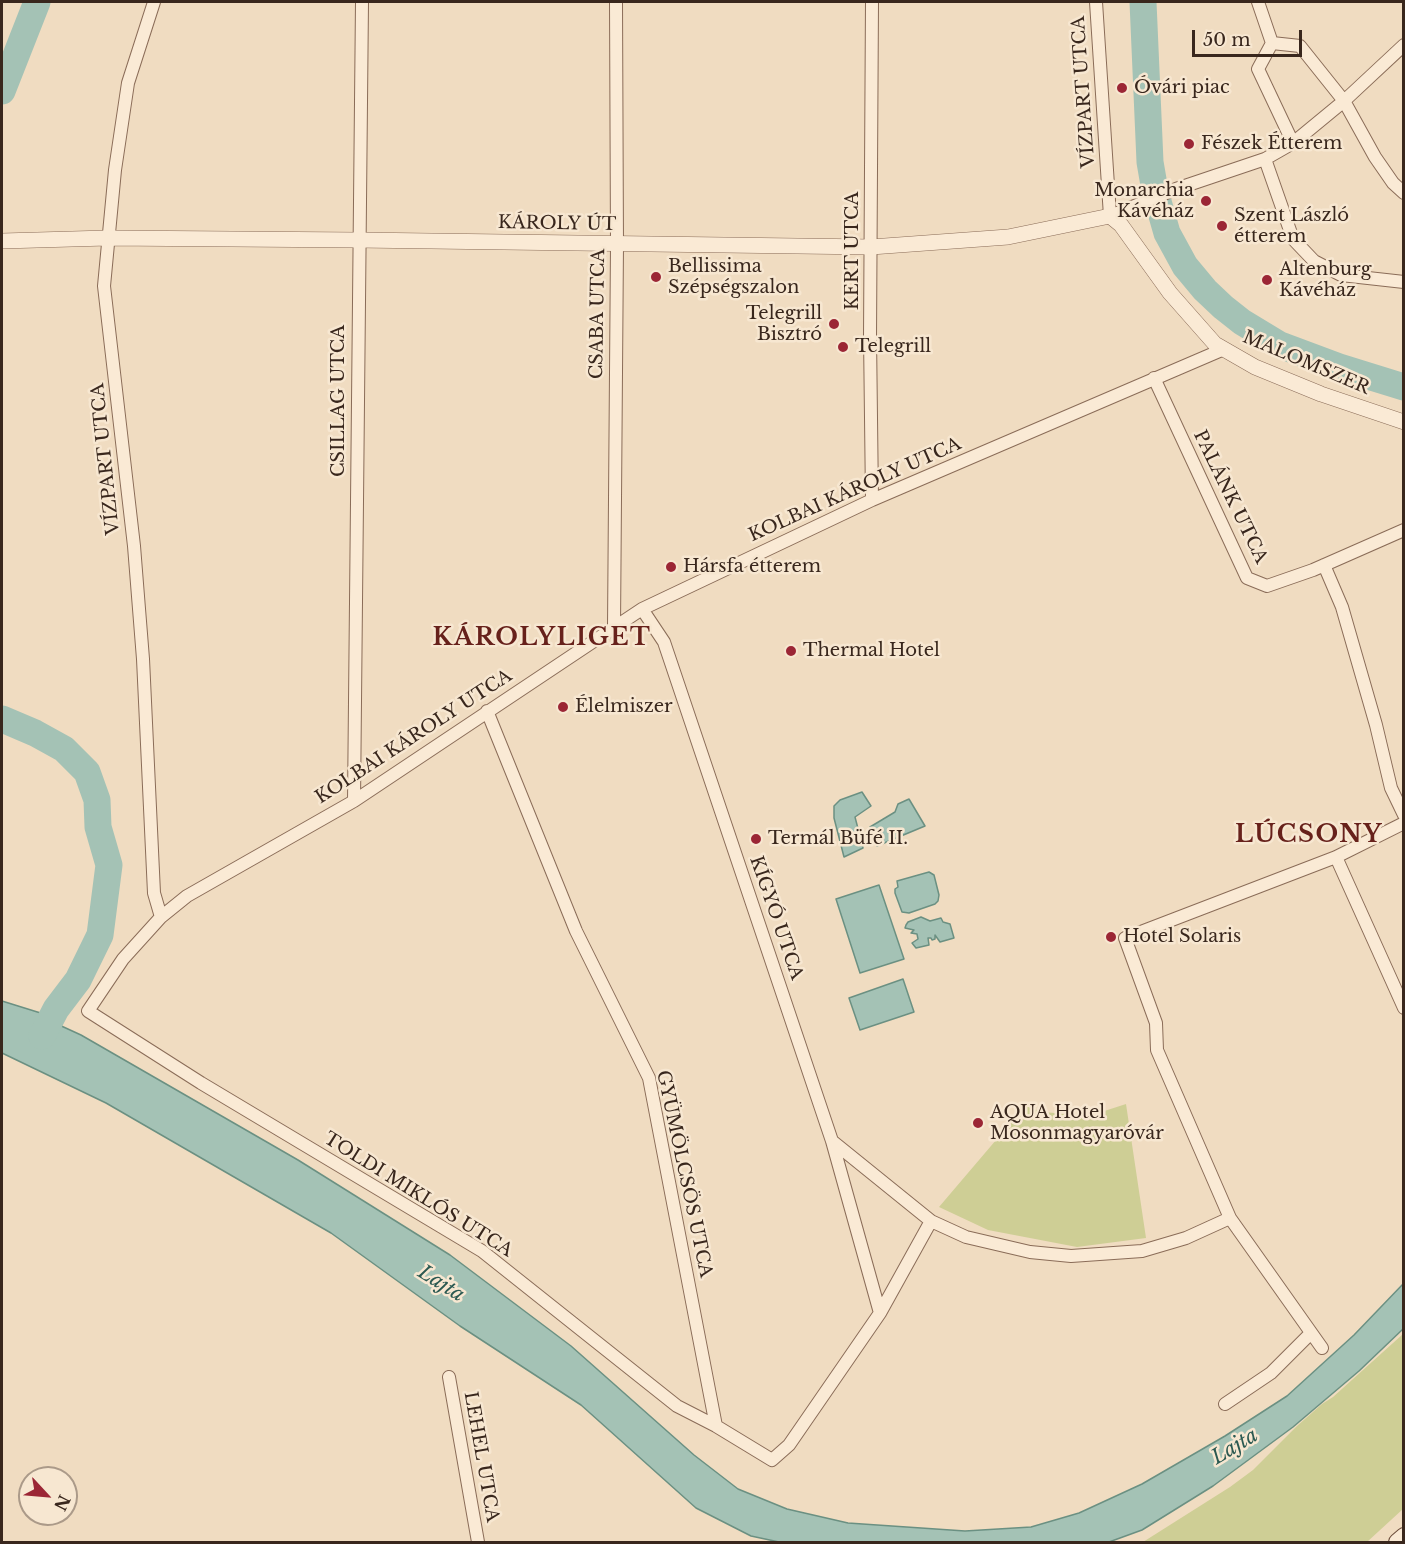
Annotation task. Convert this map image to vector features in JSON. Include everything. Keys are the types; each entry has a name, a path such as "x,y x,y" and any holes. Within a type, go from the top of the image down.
{"main road":[{"path":"1397,1542 1404,1536"}],"street":[{"name":"VÍZPART UTCA","path":"154,2 128,83 107,238 104,286 134,546 143,659 154,892 162,917"},
{"name":"CSILLAG UTCA","path":"354,801 362,2"},
{"name":"CSABA UTCA","path":"614,626 616,2"},
{"name":"KERT UTCA","path":"872,2 872,500"},
{"name":"VÍZPART UTCA","path":"1096,2 1110,216"},
{"path":"1258,2 1272,43 1258,69 1293,142"},
{"path":"1272,43 1300,46 1344,101 1375,157 1393,183 1404,193"},
{"path":"1110,216 1164,194 1265,159 1293,142 1344,101 1404,45"},
{"path":"1265,159 1293,239 1314,261 1341,274 1404,282"},
{"name":"KÁROLY ÚT","path":"2,241 107,238 871,247 1008,237 1110,216"},
{"name":"MALOMSZER","path":"1110,216 1121,225 1184,310 1215,344 1255,367 1321,394 1404,422"},
{"name":"KOLBAI KÁROLY UTCA","path":"88,1011 123,959 162,917 187,896 354,801 642,609 872,500 1224,349"},
{"name":"PALÁNK UTCA","path":"1154,378 1247,578 1267,586 1318,568 1404,530"},
{"path":"1318,568 1342,607 1377,725 1390,788 1404,815"},
{"name":"KÍGYÓ UTCA","path":"642,609 663,642 832,1141 880,1313"},
{"name":"GYÜMÖLCSÖS UTCA","path":"488,711 576,931 649,1078 716,1426"},
{"path":"1322,1348 1230,1218 1157,1050 1156,1023 1125,938 1336,857 1404,823"},
{"path":"1336,857 1404,1008"},
{"name":"TOLDI MIKLÓS UTCA","path":"88,1011 201,1083 482,1251 677,1406 716,1426"},
{"path":"832,1141 931,1221 966,1237 1030,1252 1071,1256 1142,1251 1186,1238 1230,1218"},
{"path":"716,1426 772,1460 789,1444 880,1313 931,1221"},
{"path":"1225,1404 1271,1373 1311,1333"},
{"name":"LEHEL UTCA","path":"449,1377 478,1542"}],"green space":[{"path":"1126,1104 1146,1238 1077,1247 988,1230 939,1207 1025,1106 1043,1112 1089,1116"},
{"path":"1403,1334 1403,1509 1367,1542 1143,1542 1253,1470 1297,1426"}],"water":[{"path":"862,792 871,806 855,817 863,848 844,857 834,818 834,806 840,800"},
{"path":"909,799 925,826 877,846 870,827 895,812 898,804"},
{"path":"929,872 934,875 939,895 938,901 909,913 902,912 895,893 898,887 897,881"},
{"path":"879,885 904,959 860,973 836,899"},
{"path":"921,917 930,921 941,918 943,922 950,924 954,938 940,942 935,935 935,939 928,938 929,945 916,948 912,943 918,939 917,934 911,933 914,930 905,928 908,922"},
{"path":"903,979 914,1012 860,1030 849,998"},
{"name":"Lajta","path":"2,1001 47,1015 55,1003 66,1006 57,1024 81,1035 298,1160 450,1255 571,1346 694,1455 738,1489 787,1509 848,1523 965,1531 1031,1527 1079,1513 1142,1484 1225,1436 1287,1396 1354,1335 1403,1284 1403,1329 1359,1371 1293,1427 1213,1486 1142,1530 1109,1542 779,1542 751,1536 696,1508 581,1405 460,1326 331,1233 106,1103 2,1053"}],"waterway":[{"path":"2,91 37,2"},
{"path":"1143,2 1150,162 1155,191 1167,233 1185,266 1223,307 1242,322 1280,345 1339,367 1404,387"},
{"path":"2,719 64,749 87,772 97,800 98,827 109,865 100,935 78,980 56,1009 42,1036"}],"place":[{"name":"Óvári piac","path":"1122,88"},
{"name":"Fészek Étterem","path":"1189,144"},
{"name":"Monarchia Kávéház","path":"1206,201"},
{"name":"Szent László étterem","path":"1222,226"},
{"name":"Bellissima Szépségszalon","path":"656,277"},
{"name":"Altenburg Kávéház","path":"1267,280"},
{"name":"Telegrill Bisztró","path":"834,324"},
{"name":"Telegrill","path":"843,347"},
{"name":"Hársfa étterem","path":"671,567"},
{"name":"Thermal Hotel","path":"791,651"},
{"name":"Élelmiszer","path":"563,707"},
{"name":"Termál Büfé II.","path":"756,839"},
{"name":"Hotel Solaris","path":"1111,937"},
{"name":"AQUA Hotel Mosonmagyaróvár","path":"978,1123"}],"district":[{"name":"KÁROLYLIGET","path":"542,638"},
{"name":"LÚCSONY","path":"1309,835"}]}
